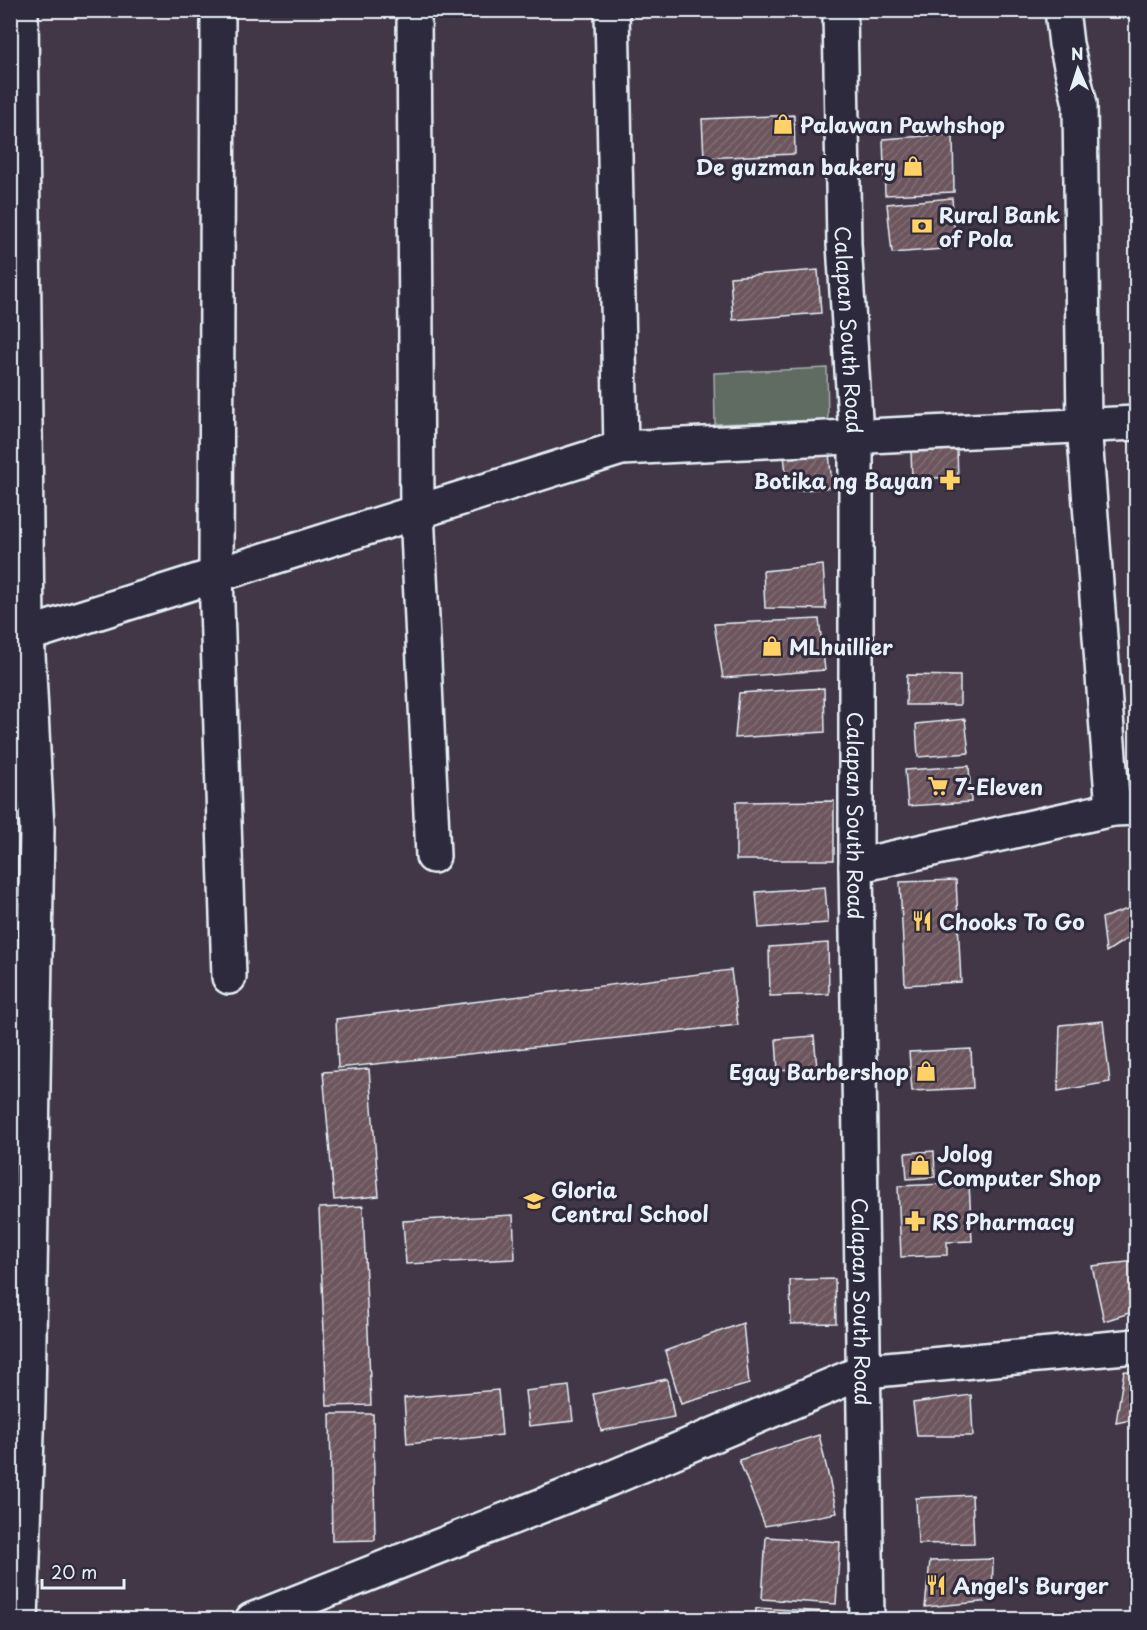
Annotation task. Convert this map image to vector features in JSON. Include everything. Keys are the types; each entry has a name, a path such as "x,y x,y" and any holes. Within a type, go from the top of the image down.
{"main road":[{"path":"21,10 19,637 37,828 28,1402 21,1620"},
{"path":"218,10 216,574 229,977"},
{"path":"414,10 417,511 434,856"},
{"path":"612,10 621,448"},
{"name":"Calapan South Road","path":"840,10 844,244 856,435 856,866 867,1620"},
{"path":"856,866 1125,808 1084,424 1080,104 1066,44 1062,10"},
{"path":"19,637 621,448 1137,423"},
{"path":"252,1620 609,1479 865,1371 1137,1346"}],"shaded area":[{"path":"827,368 828,420 715,424 714,373"}],"building":[{"path":"794,115 795,154 704,158 702,119"},
{"path":"953,134 954,192 885,195 883,139"},
{"name":"Rural Bank of Pola","path":"952,198 956,248 892,253 887,204"},
{"path":"818,270 821,313 733,320 730,277"},
{"path":"957,450 958,477 912,479 911,451"},
{"path":"829,451 832,487 788,492 784,455"},
{"path":"823,565 826,609 765,608 763,571"},
{"path":"819,619 825,670 723,678 714,624"},
{"path":"907,675 960,676 960,705 906,705"},
{"path":"824,688 825,732 735,738 739,693"},
{"path":"965,719 969,753 918,757 916,724"},
{"name":"7-Eleven","path":"969,766 971,802 908,806 905,770"},
{"path":"834,801 834,860 736,860 736,802"},
{"path":"956,880 961,982 905,985 900,882"},
{"path":"825,887 828,923 759,928 756,892"},
{"path":"1136,906 1136,933 1106,952 1102,918"},
{"path":"828,943 829,994 770,996 769,947"},
{"path":"731,970 738,1025 338,1068 336,1019"},
{"path":"1103,1021 1110,1082 1058,1091 1060,1025"},
{"path":"814,1036 817,1068 778,1071 776,1039"},
{"path":"971,1049 973,1088 912,1091 909,1052"},
{"path":"369,1069 379,1196 334,1200 323,1072"},
{"path":"934,1151 935,1177 907,1179 905,1153"},
{"path":"969,1183 972,1241 947,1242 947,1255 901,1257 898,1186"},
{"path":"363,1206 371,1405 327,1406 319,1208"},
{"path":"513,1215 515,1259 406,1264 403,1221"},
{"path":"1136,1261 1136,1311 1104,1321 1092,1266"},
{"path":"835,1279 836,1323 791,1324 790,1280"},
{"path":"743,1323 749,1384 681,1404 665,1351"},
{"path":"1124,1371 1136,1372 1136,1419 1116,1423"},
{"path":"667,1379 674,1417 601,1431 593,1394"},
{"path":"569,1386 573,1421 529,1426 525,1391"},
{"path":"498,1390 502,1435 407,1444 404,1398"},
{"path":"971,1395 973,1436 917,1436 913,1403"},
{"path":"330,1414 373,1414 375,1540 332,1541"},
{"path":"819,1435 837,1513 765,1526 739,1460"},
{"path":"972,1495 974,1543 918,1544 916,1498"},
{"path":"766,1537 840,1542 836,1604 762,1599"},
{"path":"993,1559 992,1601 925,1607 930,1561"},
{"path":"756,1608 849,1613 848,1620 755,1620"}],"place":[{"name":"Palawan Pawhshop","path":"783,124"},
{"name":"De guzman bakery","path":"913,166"},
{"name":"Rural Bank of Pola","path":"922,226"},
{"name":"Botika ng Bayan","path":"950,480"},
{"name":"MLhuillier","path":"772,646"},
{"name":"7-Eleven","path":"938,786"},
{"name":"Chooks To Go","path":"922,921"},
{"name":"Egay Barbershop","path":"926,1071"},
{"name":"Jolog Computer Shop","path":"920,1165"},
{"name":"Gloria Central School","path":"534,1201"},
{"name":"RS Pharmacy","path":"915,1221"},
{"name":"Angel's Burger","path":"936,1585"}]}
